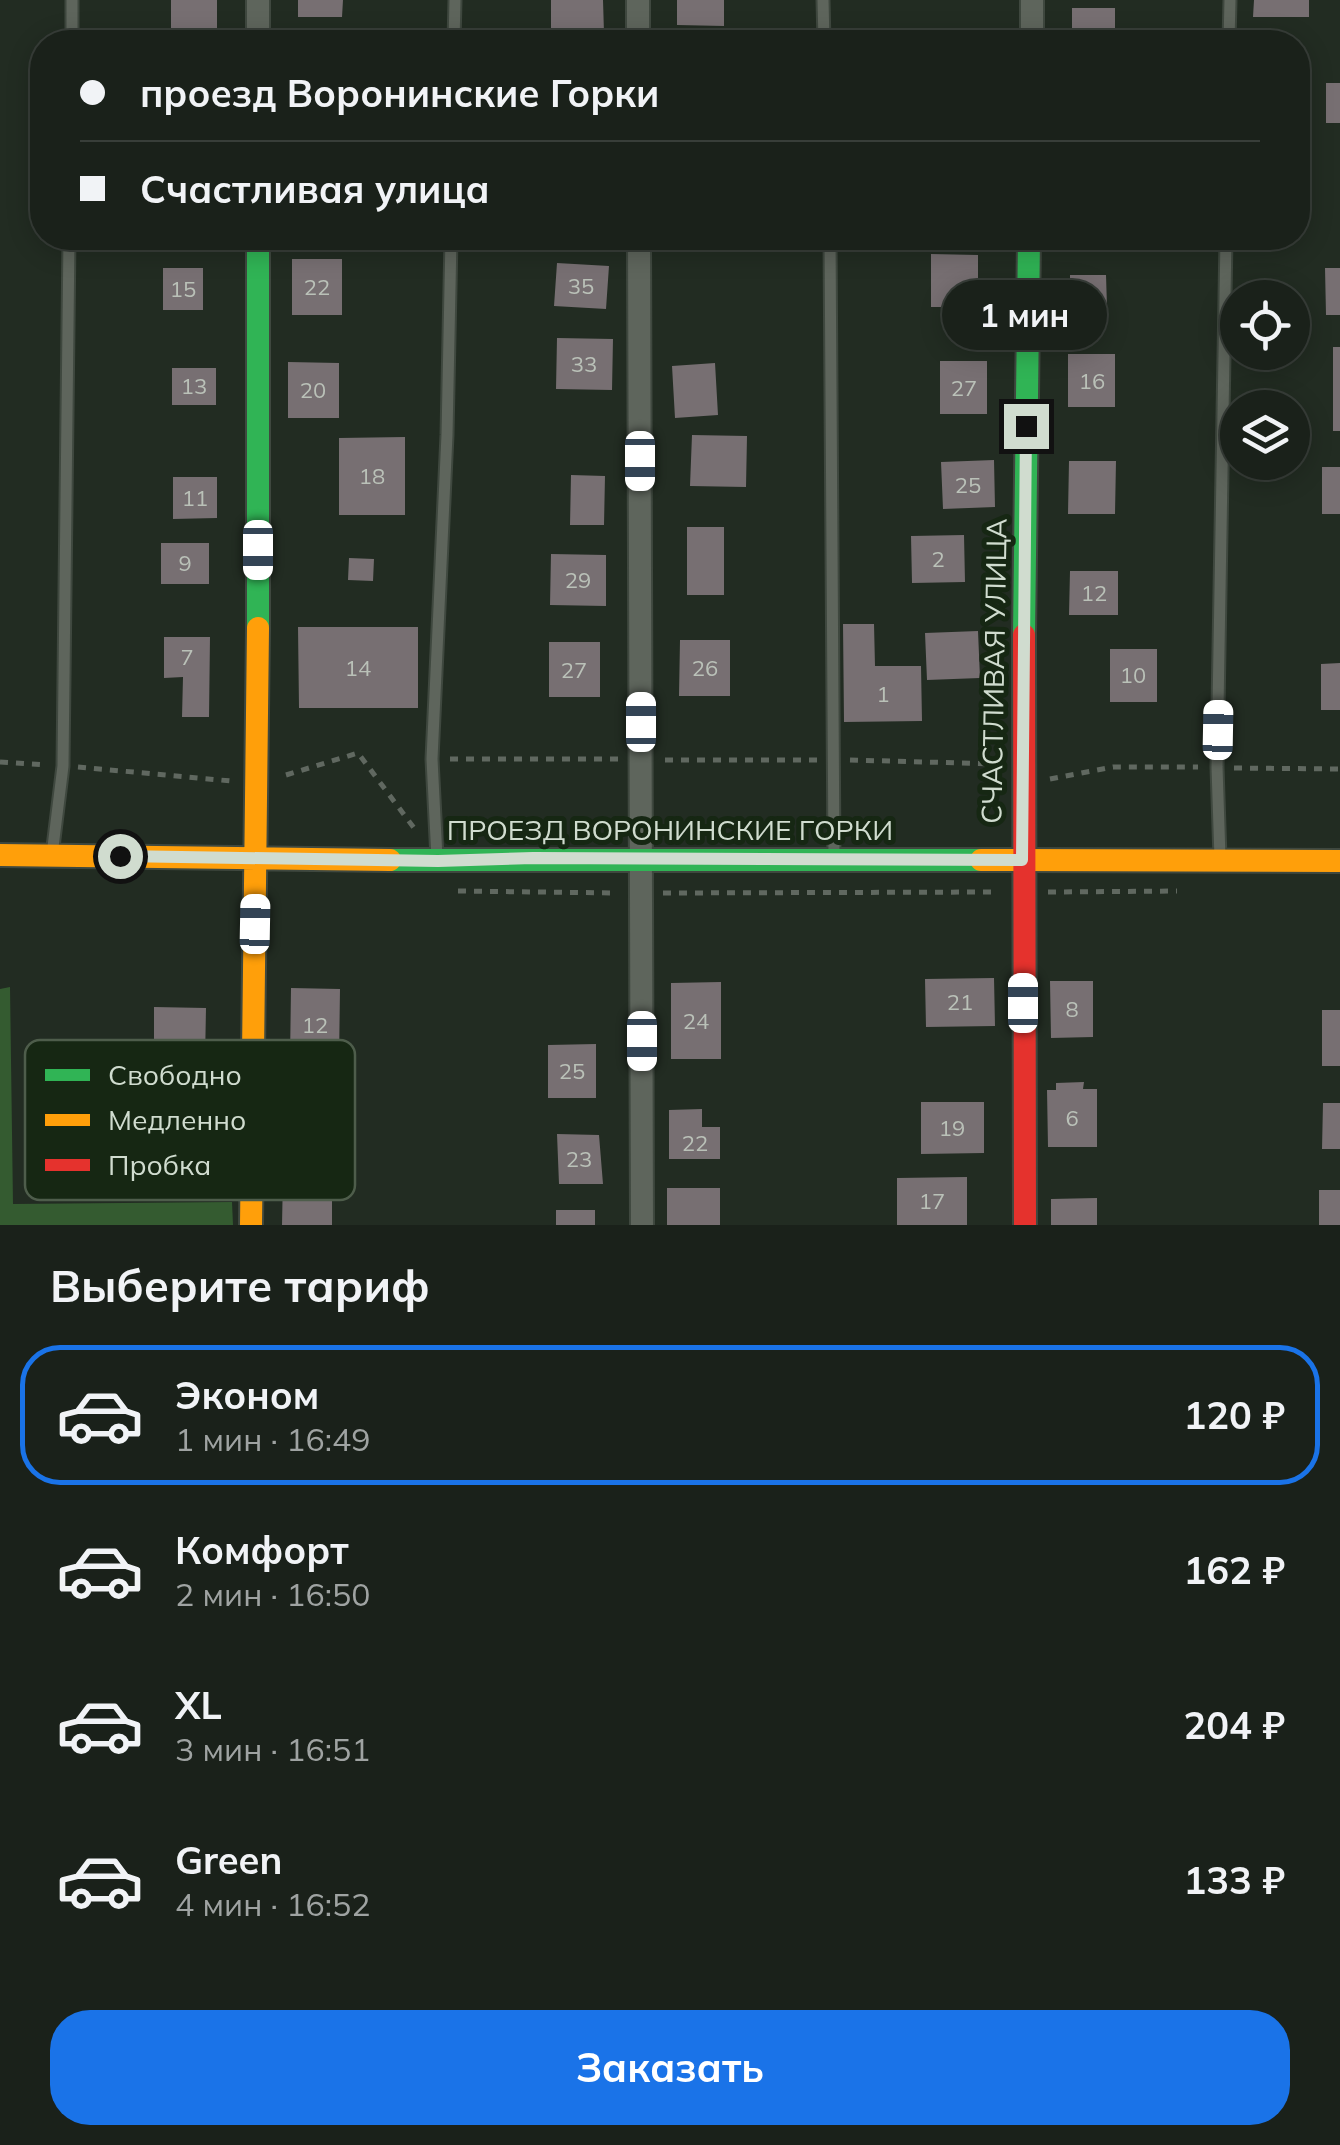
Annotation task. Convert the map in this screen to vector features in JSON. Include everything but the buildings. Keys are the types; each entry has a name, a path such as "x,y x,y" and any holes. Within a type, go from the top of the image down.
{"street":[{"path":"258,0 258,30"},
{"path":"638,0 638,30"},
{"path":"1032,0 1032,30"},
{"path":"254,1040 258,250"},
{"path":"639,250 642,1225"},
{"name":"СЧАСТЛИВАЯ УЛИЦА","path":"1025,1225 1022,765 1029,250"},
{"name":"ПРОЕЗД ВОРОНИНСКИЕ ГОРКИ","path":"0,855 438,861 640,858 1340,862"},
{"path":"251,1200 251,1225"}],"lane":[{"path":"72,0 72,30"},
{"path":"454,30 455,0"},
{"path":"823,0 824,30"},
{"path":"1229,30 1230,0"},
{"path":"52,856 63,766 70,250"},
{"path":"438,861 432,759 448,436 451,250"},
{"path":"830,250 834,859"},
{"path":"1220,861 1226,250"}],"path":[{"path":"432,759 831,760 1022,765 1047,780 1113,767 1340,769"},
{"path":"449,890 1180,891"}],"green space":[{"path":"10,987 13,1204 232,1202 233,1225 0,1225 0,989"}],"traffic: fast":[{"path":"258,250 258,628"},
{"path":"1024,635 1029,250"},
{"path":"390,860 981,860"}],"traffic: slow":[{"path":"253,1040 258,628"},
{"path":"0,855 390,860"},
{"path":"981,860 1340,861"},
{"path":"251,1200 251,1225"}],"traffic: jam":[{"path":"1024,635 1025,1225"}],"route":[{"path":"120,856 438,861 1022,860 1026,426"}]}
